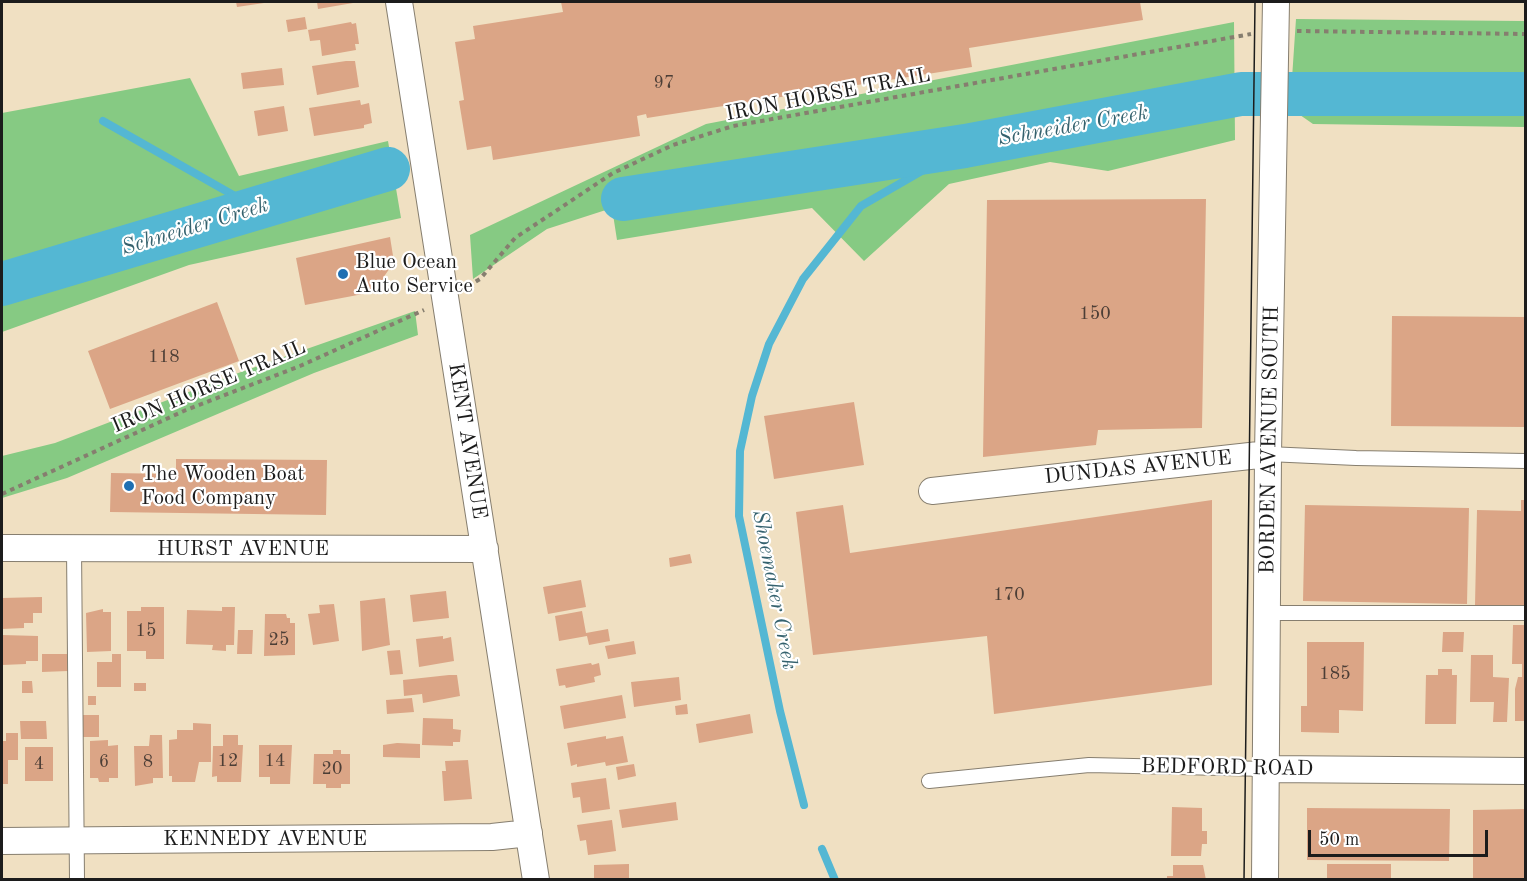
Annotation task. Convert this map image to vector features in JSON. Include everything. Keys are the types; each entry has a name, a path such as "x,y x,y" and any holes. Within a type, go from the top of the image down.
{"street":[{"name":"KENT AVENUE","path":"399,2 536,879"},
{"name":"BORDEN AVENUE SOUTH","path":"1265,879 1268,454 1276,2"},
{"name":"DUNDAS AVENUE","path":"932,491 1268,454"},
{"name":"HURST AVENUE","path":"2,548 485,549"},
{"name":"BEDFORD ROAD","path":"1267,769 1526,771"},
{"name":"KENNEDY AVENUE","path":"2,841 492,837 529,834"}],"lane":[{"name":"DUNDAS AVENUE","path":"1268,454 1526,461"},
{"path":"74,548 77,879"},
{"path":"1268,613 1526,613"},
{"name":"BEDFORD ROAD","path":"929,781 1089,765 1267,769"}],"path":[{"path":"1290,31 1526,34"},
{"name":"IRON HORSE TRAIL","path":"458,287 474,284 514,238 613,173 693,139 733,126 1247,34"},
{"name":"IRON HORSE TRAIL","path":"2,494 186,410 300,366 407,320 428,307"}],"green space":[{"path":"1296,19 1525,21 1525,127 1313,124 1290,108"},
{"path":"1234,22 1235,140 1108,171 1050,162 949,184 864,261 812,208 617,240 612,208 547,229 473,279 470,235 706,124"},
{"path":"190,78 239,176 388,141 401,218 189,265 2,332 2,113"},
{"path":"415,311 418,335 314,373 67,478 2,498 2,456 55,443 241,372"}],"building":[{"path":"236,2 264,2 264,3 237,7"},
{"path":"317,2 353,2 353,3 318,9"},
{"path":"561,2 1140,2 1143,20 969,48 972,67 647,118 646,114 637,116 640,136 493,160 491,146 467,150 459,101 464,100 455,42 475,39 473,26 563,12"},
{"path":"305,17 307,29 288,32 286,20"},
{"path":"356,23 359,44 355,44 356,50 322,56 320,40 310,41 308,30"},
{"path":"355,61 359,87 317,95 312,66"},
{"path":"282,68 284,85 243,89 241,73"},
{"path":"360,100 361,105 369,103 372,123 364,125 364,128 314,136 309,108"},
{"path":"284,106 288,131 258,136 254,111"},
{"path":"1206,199 1202,428 1098,430 1096,445 983,457 987,200"},
{"name":"Blue Ocean Auto Service","path":"390,237 394,262 383,278 384,290 305,305 296,258"},
{"path":"217,302 239,361 110,409 88,351"},
{"path":"1392,316 1526,317 1526,427 1391,426"},
{"path":"854,402 864,465 774,479 764,416"},
{"path":"176,459 327,460 326,515 110,512 111,473 176,474"},
{"path":"1212,500 1212,685 994,714 987,636 813,655 796,512 843,505 850,553"},
{"path":"1521,500 1526,500 1526,605 1475,605 1477,510 1521,511"},
{"path":"1305,505 1469,508 1467,604 1303,601"},
{"path":"690,554 692,563 670,567 669,558"},
{"path":"581,580 586,607 548,614 543,587"},
{"path":"446,591 449,618 413,622 410,595"},
{"path":"42,597 42,613 33,613 33,623 24,623 24,628 2,629 2,598"},
{"path":"385,598 390,645 362,651 360,601"},
{"path":"334,604 339,641 313,645 308,614 320,613 319,605"},
{"path":"141,607 164,607 164,659 146,659 146,651 127,651 127,611 141,611"},
{"path":"222,607 235,607 234,645 226,645 226,651 212,650 213,645 186,644 187,610 222,611"},
{"path":"103,609 103,612 111,612 111,651 87,652 86,613"},
{"path":"582,611 586,633 608,629 610,641 589,645 587,636 559,641 555,616"},
{"path":"265,614 286,614 287,618 290,618 290,623 295,623 295,655 264,656"},
{"path":"1513,625 1526,625 1526,721 1515,721 1515,689 1518,677 1522,677 1522,664 1512,664"},
{"path":"238,630 253,630 252,654 237,654"},
{"path":"1443,632 1464,632 1463,652 1442,652"},
{"path":"2,635 38,636 38,661 2,665"},
{"path":"443,636 443,639 451,637 454,661 419,667 416,639"},
{"path":"634,641 636,654 608,659 605,646"},
{"path":"1307,642 1364,642 1363,711 1339,710 1339,733 1301,732 1301,706 1307,706"},
{"path":"400,650 403,674 390,675 387,651"},
{"path":"42,654 68,654 68,671 42,672"},
{"path":"112,654 121,654 121,687 97,687 97,662 112,662"},
{"path":"1471,655 1493,655 1493,677 1509,678 1507,722 1493,722 1494,702 1470,702"},
{"path":"591,663 592,665 599,663 601,675 594,677 595,682 566,688 565,685 559,686 556,669"},
{"path":"1438,669 1452,669 1452,675 1457,675 1456,724 1425,724 1426,675 1438,675"},
{"path":"457,675 460,696 423,703 422,694 404,696 403,680"},
{"path":"679,677 681,700 634,707 631,682"},
{"path":"22,681 32,681 33,693 22,693"},
{"path":"134,683 146,683 146,691 134,691"},
{"path":"622,695 626,718 564,729 560,706"},
{"path":"88,696 96,696 96,705 88,705"},
{"path":"412,698 414,712 387,714 386,700"},
{"path":"687,704 688,714 676,715 675,706"},
{"path":"750,714 753,733 699,743 696,724"},
{"path":"82,715 99,715 99,737 82,737"},
{"path":"423,718 453,719 453,729 461,730 460,742 453,742 453,746 422,745"},
{"path":"20,721 46,721 47,739 21,739"},
{"path":"193,723 211,724 211,762 199,762 195,782 172,782 172,776 169,776 169,740 177,739 177,730 193,730"},
{"path":"6,733 18,733 18,760 8,760 8,784 2,784 2,741 6,741"},
{"path":"150,735 162,735 163,778 153,778 153,783 135,786 134,746 149,746"},
{"path":"223,735 238,735 238,745 243,745 241,782 217,782 217,776 212,777 213,746 223,746"},
{"path":"606,736 606,739 623,736 628,762 606,766 605,762 571,766 567,743"},
{"path":"108,740 108,746 118,745 118,778 109,778 109,782 99,782 98,778 90,778 90,741"},
{"path":"420,744 420,758 383,757 383,745"},
{"path":"259,745 292,745 290,784 270,784 270,777 259,777"},
{"path":"25,747 53,747 53,781 25,781"},
{"path":"333,750 341,750 341,754 350,754 350,784 341,784 341,788 326,788 326,784 313,784 314,754 333,754"},
{"path":"468,760 472,799 444,801 442,771 446,771 445,761"},
{"path":"634,764 636,776 618,780 616,767"},
{"path":"606,778 610,809 582,813 580,797 573,798 571,783"},
{"path":"676,802 678,820 622,828 619,810"},
{"path":"1172,807 1202,808 1202,831 1207,831 1207,844 1202,844 1201,856 1171,856"},
{"path":"1307,808 1450,809 1449,861 1307,860"},
{"path":"1526,809 1526,878 1473,878 1473,810"},
{"path":"612,820 616,851 588,855 586,840 580,841 577,825"},
{"path":"629,864 629,880 594,880 594,865"},
{"path":"1327,864 1391,864 1391,880 1327,880"},
{"path":"1173,865 1203,865 1206,880 1167,880 1167,876 1173,876"}],"waterway":[{"name":"Schneider Creek","path":"623,199 965,146 1241,94 1526,94"},
{"path":"103,121 256,208"},
{"name":"Shoemaker Creek","path":"804,805 780,711 739,516 740,451 752,396 769,344 803,279 861,206 965,146"},
{"name":"Schneider Creek","path":"2,284 388,169"},
{"name":"Shoemaker Creek","path":"822,849 835,880"}],"tram line":[{"path":"1244,880 1255,2"}],"place":[{"name":"Blue Ocean Auto Service","path":"343,274"},
{"name":"The Wooden Boat Food Company","path":"129,486"}]}
